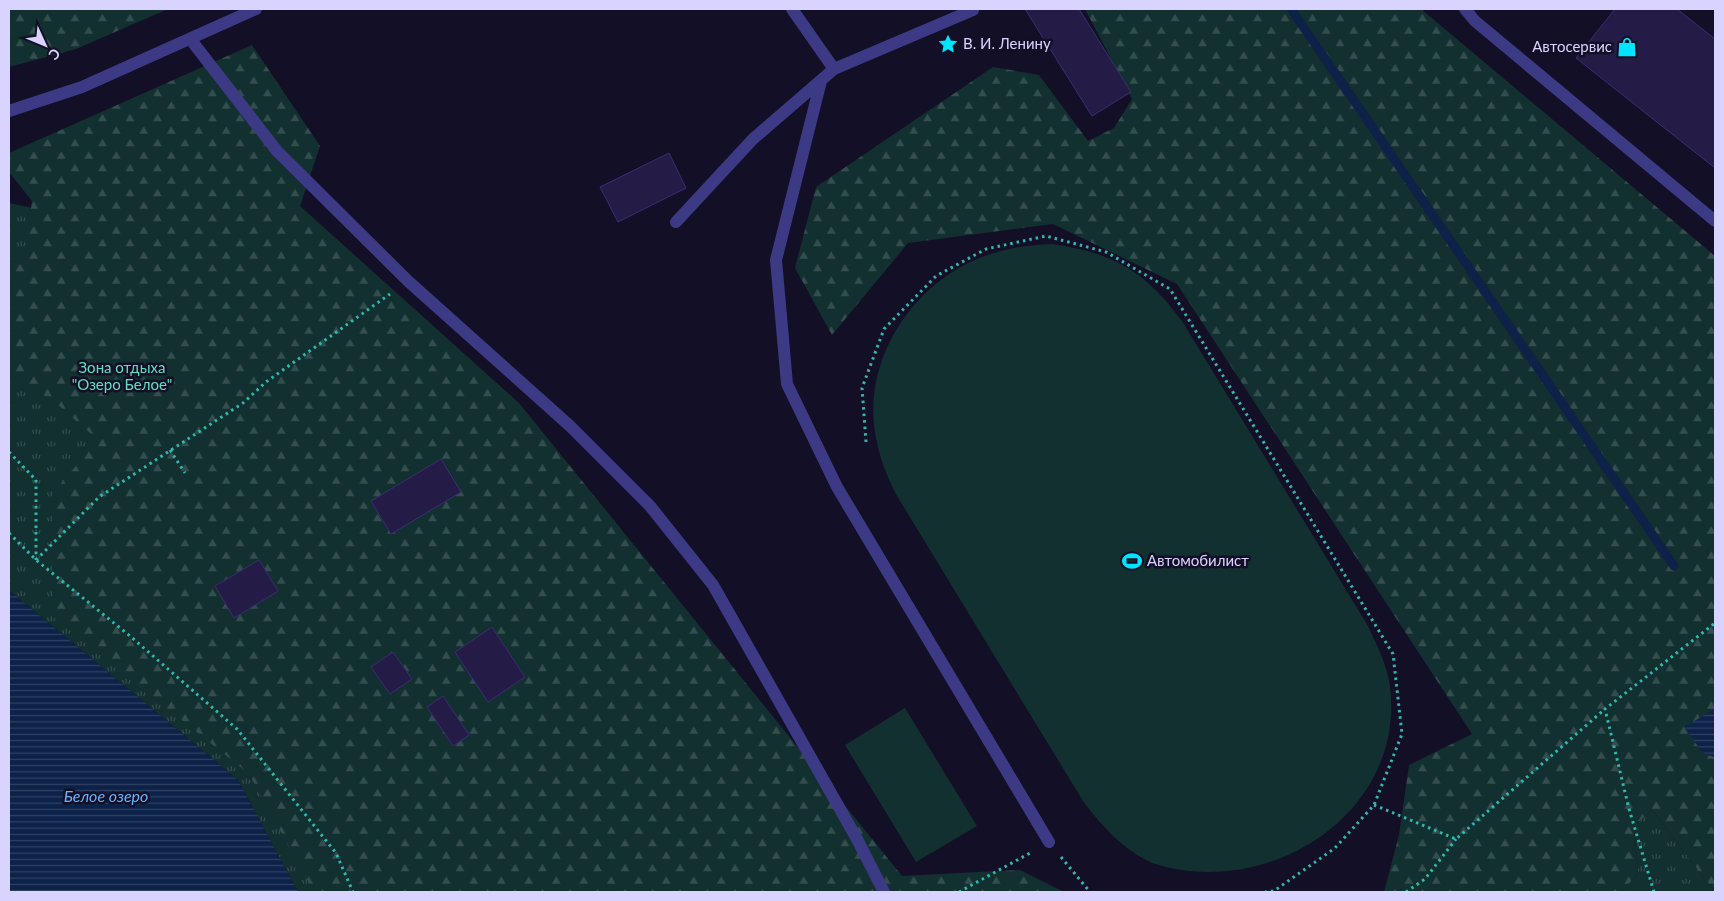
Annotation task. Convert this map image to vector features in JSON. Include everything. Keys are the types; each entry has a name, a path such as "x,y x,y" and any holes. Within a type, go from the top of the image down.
{"street":[{"path":"9,111 82,88 256,9"},
{"path":"792,9 834,68"},
{"path":"1465,9 1475,21 1715,221"},
{"path":"676,222 753,139 834,68 973,10"},
{"path":"191,40 277,150 408,281 562,420 643,499 713,586 857,839 884,892"},
{"path":"821,81 776,260 787,384 837,487 1049,842"}],"path":[{"path":"866,442 862,388 884,329 936,276 986,249 1046,236 1106,252 1170,289 1392,654 1402,734 1374,805 1335,848 1274,891 1265,892"},
{"path":"36,560 99,497 243,403 266,382 408,281"},
{"path":"170,450 185,473"},
{"path":"9,452 36,480 36,560"},
{"path":"9,533 36,560 130,636 237,729 336,853 353,892"},
{"path":"1406,892 1424,879 1456,839 1605,710 1715,623"},
{"path":"1605,710 1628,809 1654,892"},
{"path":"1374,805 1456,839"},
{"path":"958,892 1049,842 1090,892"}],"green space":[{"path":"9,9 168,9 76,49 9,67"},
{"path":"1085,9 1421,9 1715,256 1715,709 1685,727 1703,753 1715,757 1715,892 1652,810 1634,826 1638,874 1621,892 1384,892 1399,835 1409,765 1472,734 1177,284 1053,224 908,243 832,335 795,268 816,187 993,67 1039,75 1088,141 1114,128 1132,99"},
{"path":"252,45 320,146 300,206 519,403 902,876 1020,870 1064,892 314,892 249,774 52,616 52,494 98,440 49,397 9,385 9,256 26,246 32,201 9,172 9,153"},
{"name":"Зона отдыха \"Озеро Белое\"","path":"9,203 160,235 406,892 298,892 238,780 9,590"},
{"name":"Автомобилист","path":"1052,244 1093,253 1111,259 1126,267 1155,289 1182,321 1368,626 1384,663 1390,686 1389,732 1376,773 1353,808 1321,836 1283,857 1241,869 1196,872 1152,863 1131,851 1113,836 1083,801 897,496 884,468 876,438 873,408 877,379 886,351 899,325 917,301 939,281 964,265 1006,250"},
{"path":"905,708 977,826 916,862 845,745"},
{"path":"1652,810 1715,892 1621,892 1638,874 1634,826"}],"water":[{"name":"Белое озеро","path":"9,590 238,780 298,892 9,892"},
{"path":"1715,709 1715,757 1703,753 1684,727"}],"building":[{"path":"1025,9 1079,9 1131,92 1092,116"},
{"path":"1615,9 1677,9 1715,39 1715,168 1576,58"},
{"path":"669,153 686,188 618,222 600,187"},
{"path":"441,459 461,492 391,534 371,501"},
{"path":"259,560 278,591 234,618 215,586"},
{"path":"492,627 525,677 488,702 455,652"},
{"path":"393,652 412,679 390,694 371,667"},
{"path":"443,696 469,735 453,746 427,707"}],"waterway":[{"path":"1291,9 1674,566"}],"place":[{"name":"В. И. Ленину","path":"948,44"},
{"name":"Автосервис","path":"1627,47"},
{"name":"Автомобилист","path":"1132,561"}]}
